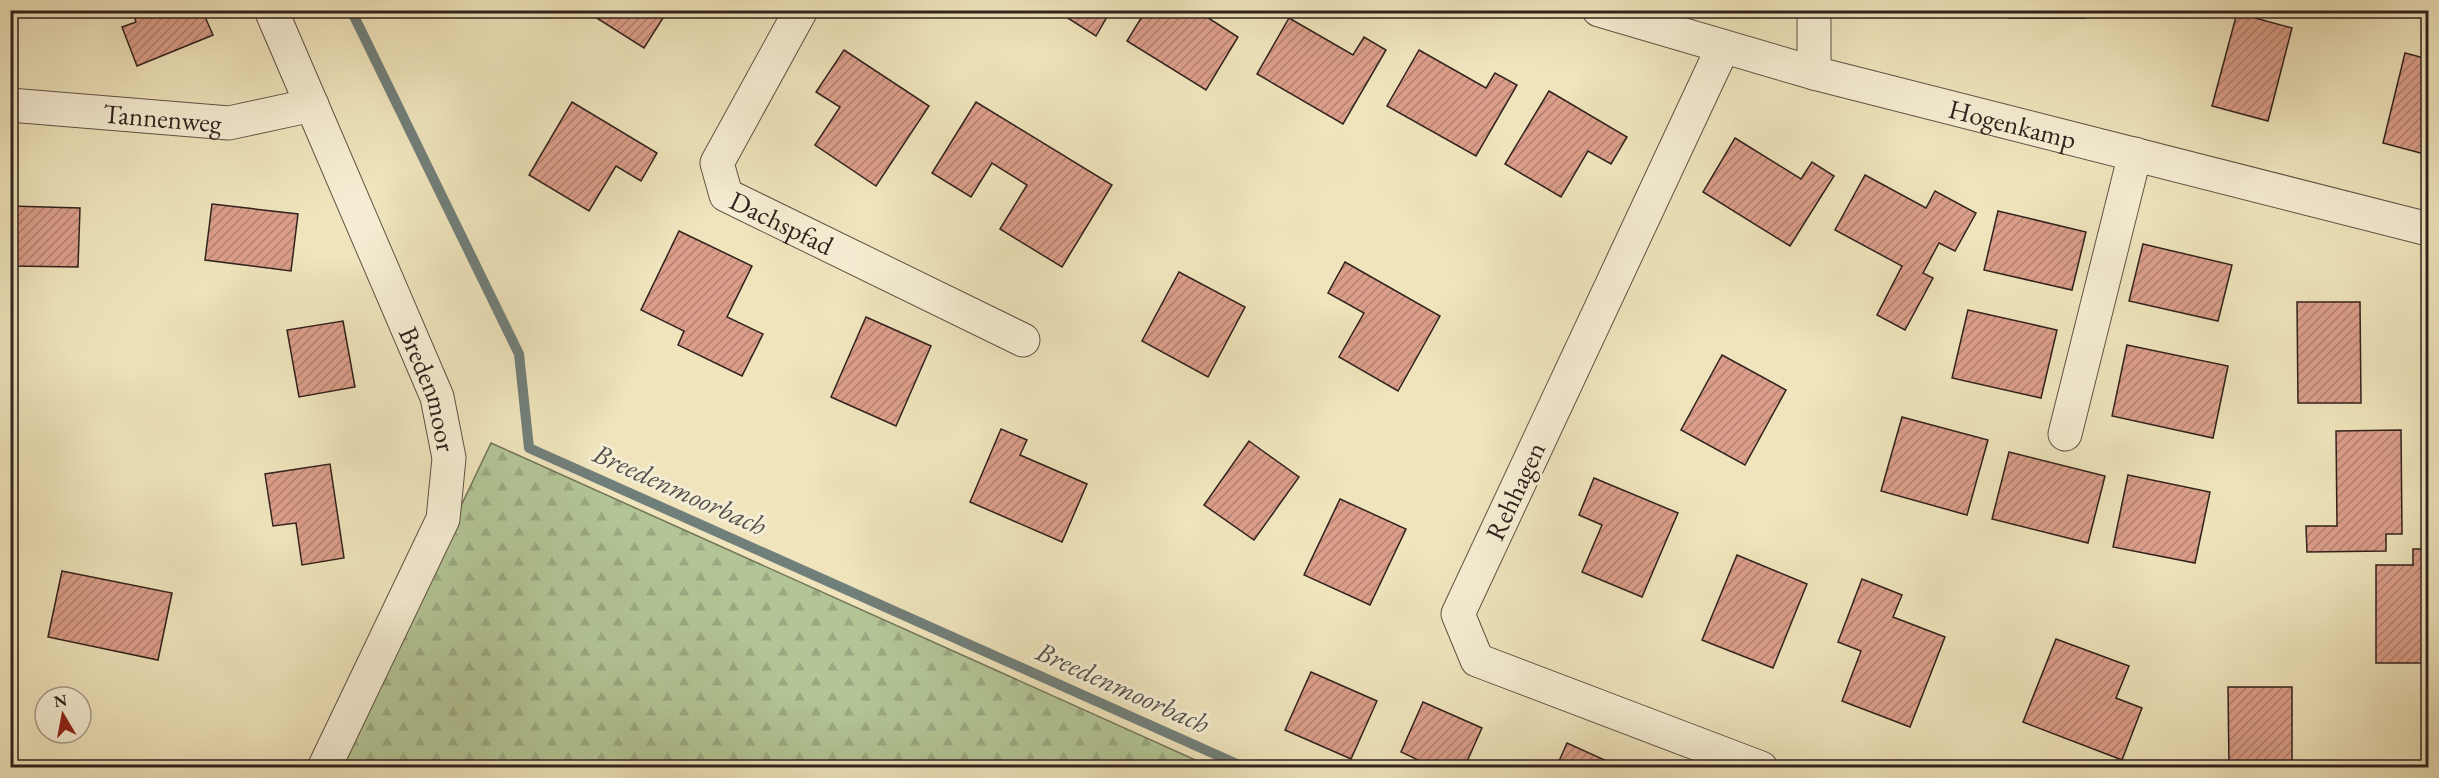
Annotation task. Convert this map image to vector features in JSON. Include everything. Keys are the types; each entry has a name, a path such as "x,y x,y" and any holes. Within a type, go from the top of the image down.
{"street":[{"name":"Bredenmoor","path":"271,10 437,397 449,458 443,519 324,768"},
{"name":"Dachspfad","path":"801,10 717,163 726,195 1023,340"},
{"name":"Hogenkamp","path":"1599,10 1814,73 2428,229"},
{"path":"1814,10 1814,73"},
{"name":"Rehhagen","path":"1723,47 1458,614 1477,660 1761,768"},
{"name":"Tannenweg","path":"10,105 228,123 312,105"},
{"path":"2065,434 2135,154"}],"green space":[{"path":"491,443 1211,767 336,768"}],"building":[{"path":"132,10 202,10 213,35 137,66 122,27 136,22"},
{"path":"584,10 668,10 644,48"},
{"path":"1055,10 1111,10 1096,36"},
{"path":"1146,10 1196,10 1238,37 1206,90 1127,41"},
{"path":"2009,10 2085,10 2085,18 2009,18"},
{"path":"2237,13 2292,28 2268,121 2212,106"},
{"path":"1289,18 1353,55 1364,37 1386,50 1343,124 1257,74"},
{"path":"844,50 929,106 876,186 815,145 840,107 816,92"},
{"path":"1419,50 1486,88 1495,73 1517,85 1476,156 1387,106"},
{"path":"2405,53 2428,59 2428,155 2383,143"},
{"path":"1549,91 1627,137 1611,164 1588,151 1561,197 1505,164"},
{"path":"572,102 657,153 641,181 616,166 589,211 529,175"},
{"path":"976,102 1112,185 1062,267 1000,229 1027,185 992,163 971,197 932,173"},
{"path":"1735,138 1801,179 1812,162 1834,176 1790,246 1703,192"},
{"path":"1865,175 1926,208 1935,191 1976,213 1955,251 1939,243 1923,273 1933,278 1905,330 1877,315 1902,266 1835,230"},
{"path":"212,204 298,214 291,271 205,260"},
{"path":"10,206 80,208 78,267 10,266"},
{"path":"1998,211 2086,232 2072,290 1984,270"},
{"path":"679,231 752,266 727,317 763,334 742,376 678,345 684,331 641,310"},
{"path":"2143,244 2232,265 2218,321 2129,301"},
{"path":"1345,262 1440,316 1398,391 1339,357 1364,313 1328,293"},
{"path":"1179,272 1245,307 1208,377 1142,341"},
{"path":"2297,302 2360,302 2361,403 2298,403"},
{"path":"1968,310 2057,330 2041,398 1952,378"},
{"path":"866,317 931,346 896,426 831,397"},
{"path":"343,321 355,387 299,397 287,330"},
{"path":"2127,345 2228,366 2213,438 2112,416"},
{"path":"1722,355 1786,390 1745,465 1681,430"},
{"path":"1902,417 1988,440 1967,515 1881,491"},
{"path":"1001,429 1027,440 1020,455 1087,484 1062,542 970,502"},
{"path":"2401,430 2402,534 2386,534 2386,551 2307,552 2306,526 2337,526 2336,431"},
{"path":"1249,441 1299,477 1254,540 1204,505"},
{"path":"2009,452 2105,476 2088,543 1992,519"},
{"path":"330,464 344,558 302,565 296,523 273,526 265,474"},
{"path":"2128,475 2210,492 2195,563 2113,547"},
{"path":"1594,478 1678,513 1642,597 1582,572 1602,525 1579,515"},
{"path":"1340,499 1406,529 1370,605 1304,575"},
{"path":"2413,549 2428,549 2428,663 2376,663 2376,565 2413,565"},
{"path":"1737,555 1807,584 1773,668 1702,640"},
{"path":"62,571 172,593 158,660 48,637"},
{"path":"1862,579 1902,595 1893,617 1945,637 1910,727 1842,701 1861,651 1838,642"},
{"path":"2056,639 2129,666 2116,698 2142,708 2122,760 2023,722"},
{"path":"1311,672 1377,701 1351,759 1285,730"},
{"path":"2228,687 2292,687 2292,768 2229,768"},
{"path":"1423,702 1482,728 1464,768 1435,768 1401,752"},
{"path":"1567,743 1622,768 1556,768"}],"waterway":[{"name":"Breedenmoorbach","path":"351,10 519,354 529,448 1246,768"}]}
